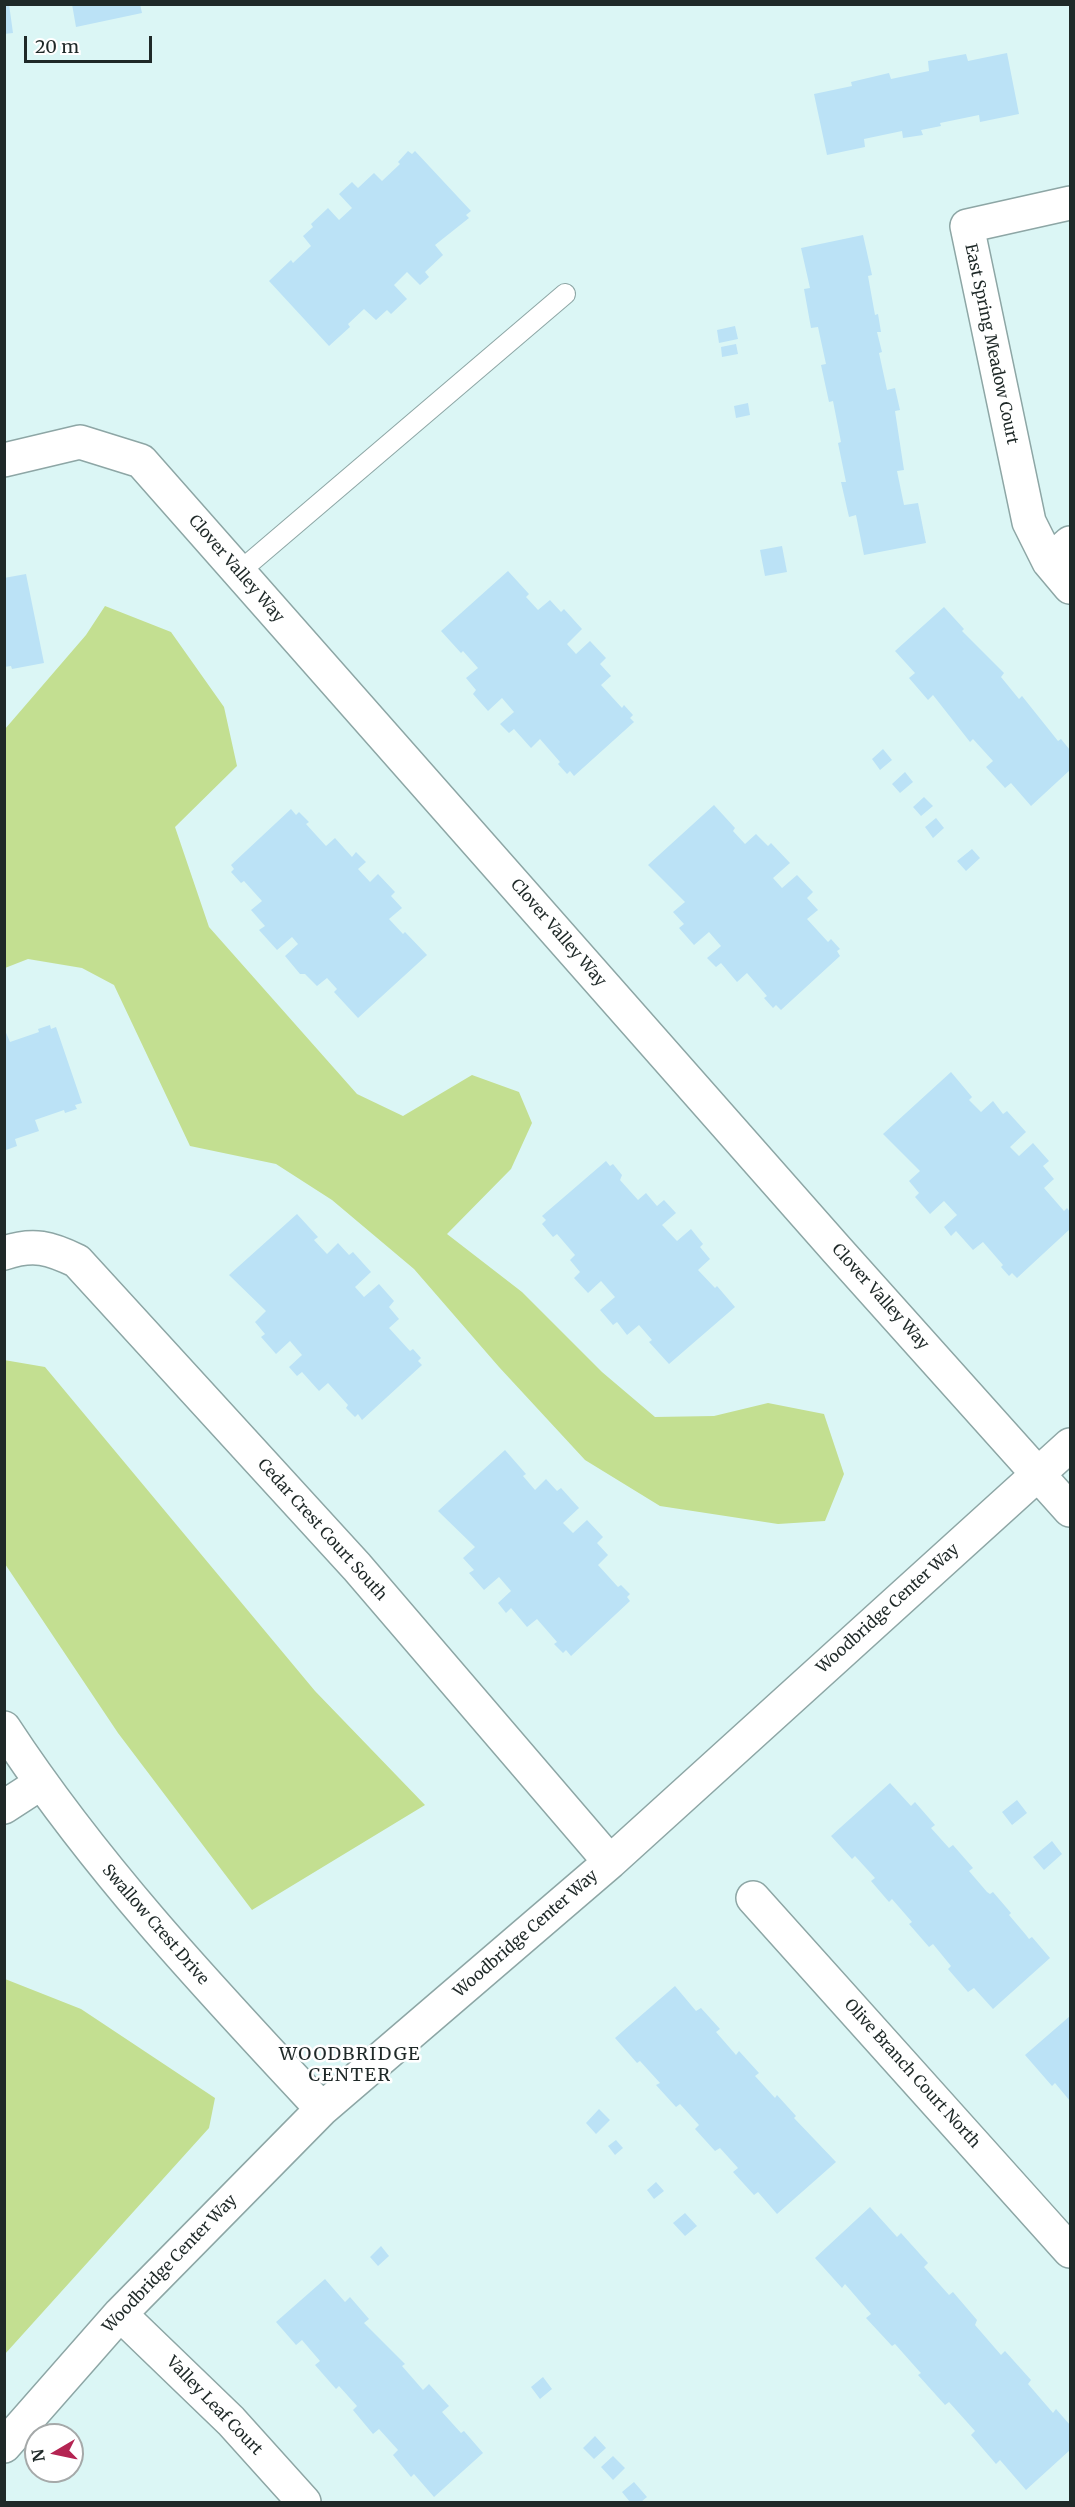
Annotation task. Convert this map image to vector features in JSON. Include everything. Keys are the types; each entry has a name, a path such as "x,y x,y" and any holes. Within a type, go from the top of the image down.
{"street":[{"name":"East Spring Meadow Court","path":"1071,203 967,226 1029,522 1060,552 1071,587"},
{"name":"Clover Valley Way","path":"4,460 80,442 141,461 837,1250 1071,1510"},
{"name":"Cedar Crest Court South","path":"4,1253 25,1246 53,1249 77,1261 357,1567 610,1862"},
{"name":"Woodbridge Center Way","path":"4,2446 120,2313 322,2109 610,1862 1038,1472 1071,1445"},
{"name":"Swallow Crest Drive","path":"4,1728 41,1783 97,1857 211,1990 322,2109"},
{"path":"4,1807 41,1783"},
{"name":"Olive Branch Court North","path":"753,1898 1071,2251"},
{"name":"Valley Leaf Court","path":"120,2313 231,2421 304,2502"}],"lane":[{"path":"239,572 565,294"}],"green space":[{"path":"105,606 171,632 224,707 237,766 175,827 209,927 357,1094 403,1116 472,1075 519,1092 532,1123 511,1169 447,1234 522,1292 602,1372 655,1417 714,1416 768,1403 824,1414 844,1474 825,1521 778,1524 660,1506 585,1460 499,1367 414,1269 332,1200 276,1164 190,1146 114,985 82,968 28,959 5,968 5,729 86,635"},
{"path":"4,1360 45,1367 315,1691 425,1805 252,1910 118,1733 5,1564"},
{"path":"5,1979 81,2009 215,2098 209,2128 5,2354"}],"building":[{"path":"4,4 9,4 13,33 4,34"},
{"path":"72,4 140,4 142,13 76,27"},
{"path":"1007,53 1019,114 980,122 979,115 940,123 941,126 921,130 923,135 903,138 902,131 864,139 865,147 827,155 814,94 852,86 851,82 889,73 891,79 929,71 928,61 966,54 968,61"},
{"path":"408,151 412,154 415,151 471,211 466,215 469,218 435,245 443,255 425,272 429,277 420,285 407,272 394,285 407,299 391,314 387,310 376,320 364,309 348,324 350,327 329,346 269,281 291,260 293,263 311,246 303,236 313,227 311,224 328,208 339,220 352,208 339,194 352,182 358,188 374,173 382,181 400,164 398,162"},
{"path":"863,235 872,275 868,276 875,315 878,314 881,332 877,332 882,352 879,353 887,390 895,388 900,410 895,411 904,470 897,471 904,505 918,503 926,543 864,555 856,515 849,517 841,482 846,482 838,443 841,442 833,401 829,402 821,365 826,364 818,327 811,328 804,289 810,288 801,248"},
{"path":"735,326 738,339 719,343 717,330"},
{"path":"736,344 738,354 722,357 721,347"},
{"path":"748,403 750,415 736,418 734,406"},
{"path":"782,546 787,572 765,576 760,550"},
{"path":"508,571 529,594 526,597 538,610 550,600 561,612 564,609 582,629 567,644 576,654 590,641 606,658 600,664 611,676 601,685 622,708 624,705 633,715 630,718 634,722 574,776 570,771 567,774 540,739 531,748 514,729 509,733 500,724 514,712 502,698 488,711 473,694 476,690 466,678 478,668 441,631"},
{"path":"26,574 44,663 12,669 11,666 4,667 4,578"},
{"path":"944,607 964,629 962,631 1004,673 1001,677 1019,699 1022,696 1058,741 1061,739 1070,750 1070,770 1031,806 1011,783 1005,788 986,767 993,761 973,739 970,742 933,695 928,700 909,678 915,673 895,651"},
{"path":"883,749 892,760 880,770 872,759"},
{"path":"905,772 913,782 900,793 892,784"},
{"path":"924,797 933,806 921,816 913,807"},
{"path":"714,805 735,828 733,831 745,844 756,834 768,846 771,843 790,863 773,878 782,888 797,875 813,892 807,898 818,910 807,919 828,942 831,939 840,949 837,951 840,956 781,1010 776,1005 773,1008 764,998 767,996 747,973 737,982 721,963 716,967 707,958 721,946 709,932 694,945 679,928 684,924 673,912 685,902 648,865"},
{"path":"291,809 296,815 299,812 309,822 306,824 326,846 335,838 352,857 356,852 366,862 358,869 370,882 378,874 395,892 391,896 402,908 389,919 427,955 358,1018 334,992 337,989 327,978 317,986 305,974 300,974 285,956 298,944 292,937 277,950 259,930 265,926 251,910 262,901 244,881 241,883 231,872 234,869 231,865"},
{"path":"936,818 944,828 933,838 925,827"},
{"path":"972,849 980,858 966,871 957,861"},
{"path":"50,1025 51,1029 56,1027 82,1103 75,1105 77,1109 65,1113 64,1110 35,1120 39,1131 15,1139 17,1146 6,1150 4,1028 10,1042 39,1032 38,1029"},
{"path":"951,1072 972,1097 969,1100 981,1112 993,1101 1003,1114 1007,1111 1026,1132 1010,1147 1019,1156 1033,1143 1049,1161 1043,1166 1054,1179 1044,1188 1064,1211 1067,1208 1070,1212 1070,1229 1017,1278 1012,1273 1009,1276 1001,1267 1003,1265 983,1242 973,1250 956,1231 951,1236 944,1227 957,1215 944,1201 930,1214 915,1197 919,1193 909,1181 920,1171 883,1134"},
{"path":"606,1161 610,1166 613,1164 622,1175 620,1180 638,1200 646,1193 657,1206 664,1200 676,1213 662,1225 677,1241 691,1229 703,1244 700,1247 710,1259 698,1270 715,1288 717,1286 735,1307 669,1364 649,1342 652,1340 639,1325 627,1335 617,1322 613,1325 600,1310 615,1297 601,1281 588,1293 574,1278 580,1272 570,1260 575,1255 557,1234 553,1237 542,1224 546,1220 542,1216"},
{"path":"297,1214 318,1237 314,1240 327,1254 338,1243 349,1255 353,1252 371,1272 355,1287 364,1297 379,1284 394,1301 389,1307 399,1319 389,1328 410,1351 413,1349 421,1358 418,1361 422,1365 362,1420 358,1414 355,1417 346,1408 348,1405 328,1383 319,1391 302,1372 297,1376 289,1367 302,1355 290,1341 276,1354 261,1337 265,1334 255,1322 266,1311 229,1275"},
{"path":"505,1450 526,1474 523,1476 535,1490 546,1479 557,1491 561,1488 579,1508 563,1523 573,1533 587,1520 603,1537 597,1543 608,1555 598,1565 618,1587 621,1585 630,1594 627,1597 630,1601 571,1656 566,1650 563,1653 554,1644 557,1642 537,1619 527,1627 511,1608 506,1613 498,1603 511,1591 499,1577 484,1590 469,1573 474,1570 463,1558 475,1547 438,1511"},
{"path":"890,1783 911,1806 915,1802 935,1825 931,1828 949,1848 953,1845 973,1868 969,1871 987,1892 990,1894 993,1892 1029,1939 1032,1937 1050,1958 993,2009 974,1988 968,1992 948,1969 951,1966 933,1944 929,1947 892,1899 889,1902 871,1881 875,1878 855,1856 852,1859 831,1836"},
{"path":"1017,1800 1027,1813 1012,1825 1002,1812"},
{"path":"1052,1841 1062,1854 1044,1870 1033,1857"},
{"path":"675,1986 696,2011 701,2008 720,2029 716,2032 736,2055 739,2051 759,2073 755,2076 775,2098 777,2095 796,2116 794,2118 836,2162 777,2214 758,2192 754,2195 733,2172 738,2168 720,2148 715,2151 695,2129 699,2125 680,2104 676,2107 656,2085 660,2083 640,2061 637,2063 615,2038"},
{"path":"1070,2016 1070,2101 1055,2083 1052,2086 1025,2055"},
{"path":"599,2109 610,2120 596,2134 586,2123"},
{"path":"616,2140 623,2148 615,2155 608,2146"},
{"path":"656,2182 664,2191 654,2199 647,2190"},
{"path":"870,2207 897,2237 901,2233 928,2263 924,2267 949,2295 953,2292 977,2320 975,2325 1001,2355 1005,2351 1031,2380 1028,2384 1053,2413 1056,2409 1070,2425 1070,2450 1026,2490 1000,2460 996,2464 971,2435 975,2431 949,2402 945,2405 918,2375 921,2373 895,2344 892,2346 866,2318 871,2314 845,2284 842,2288 815,2258"},
{"path":"685,2213 697,2226 685,2236 673,2223"},
{"path":"381,2246 389,2256 378,2266 370,2257"},
{"path":"325,2279 345,2302 350,2297 369,2319 364,2323 405,2364 402,2366 423,2390 429,2384 449,2406 442,2412 461,2433 464,2431 483,2453 434,2497 414,2474 411,2477 393,2455 398,2450 379,2429 373,2434 353,2410 357,2406 339,2386 336,2389 315,2365 320,2361 302,2340 296,2345 276,2322"},
{"path":"543,2377 552,2389 540,2399 531,2387"},
{"path":"595,2436 606,2448 594,2459 583,2448"},
{"path":"613,2456 625,2468 613,2480 601,2467"},
{"path":"634,2482 647,2497 641,2502 630,2502 622,2492"}],"district":[{"name":"WOODBRIDGE CENTER","path":"350,2065"}]}
